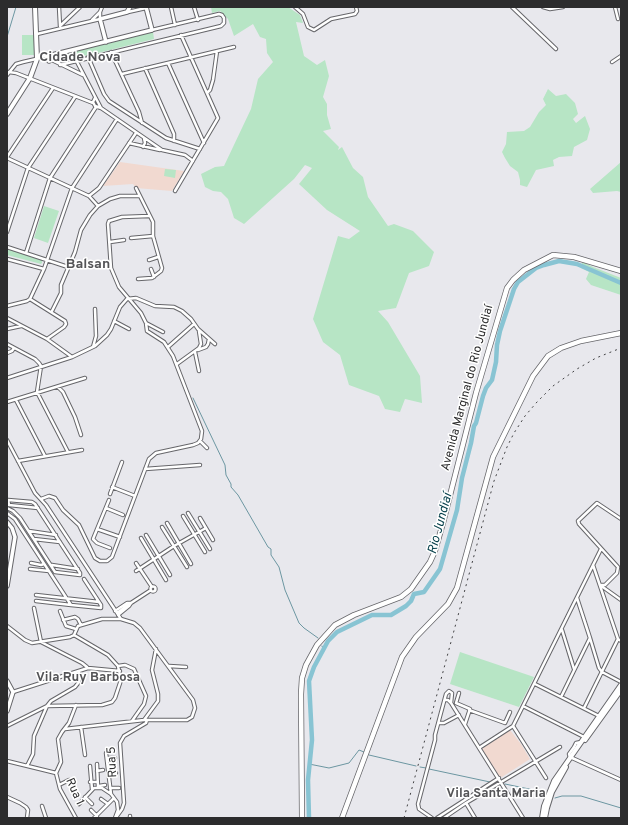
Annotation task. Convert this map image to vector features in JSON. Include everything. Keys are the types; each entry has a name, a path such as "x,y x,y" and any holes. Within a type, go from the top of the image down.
{"main road":[{"path":"7,114 30,78 36,58 35,7"},
{"name":"Avenida Marginal do Rio Jundiaí","path":"302,818 301,694 302,678 306,665 313,651 335,625 354,615 401,597 411,589 430,562 443,522 476,393 507,288 512,280 524,270 553,256 574,257 621,271"},
{"path":"342,818 406,651 416,637 443,611 453,596 460,580 493,458 533,376 548,356 561,348 581,341 621,333"},
{"path":"545,818 552,792 557,782 580,742 621,685"},
{"path":"542,818 546,798 554,781 621,690"}],"street":[{"path":"59,7 60,27"},
{"path":"60,27 80,7"},
{"path":"102,7 100,19 106,42"},
{"path":"127,12 130,7"},
{"path":"36,34 60,27 90,22 146,7 152,30"},
{"path":"171,7 175,25"},
{"path":"194,7 198,20"},
{"path":"295,7 303,14 309,28 314,30 330,19 354,14 357,11 356,7"},
{"path":"512,7 556,49"},
{"path":"543,7 550,9 563,7"},
{"path":"615,7 618,19"},
{"path":"90,22 100,12"},
{"path":"7,75 19,63 36,58 49,57 220,14 223,16 225,22 221,26 60,65"},
{"path":"60,20 68,18"},
{"path":"175,191 218,119 218,116 181,35"},
{"path":"122,74 234,46"},
{"path":"207,93 210,90 213,80 217,51"},
{"path":"111,52 122,74 142,123"},
{"path":"612,62 621,56"},
{"path":"49,57 49,61 52,60 84,75"},
{"path":"88,57 106,98 109,101 163,137 200,149"},
{"path":"76,60 101,108"},
{"path":"168,63 204,143"},
{"path":"14,67 16,72"},
{"path":"145,68 174,134 174,141"},
{"path":"9,72 16,72 93,103 96,107 101,108 162,150"},
{"path":"53,88 7,158 89,196 98,206"},
{"path":"7,232 28,168 75,97"},
{"path":"93,103 95,98"},
{"path":"26,253 50,178 96,107"},
{"path":"132,116 136,114 137,110"},
{"path":"30,299 48,260 72,188 117,119"},
{"path":"89,196 99,188 136,133"},
{"path":"143,147 146,141 144,137"},
{"path":"129,143 185,155 193,161"},
{"path":"136,188 153,222 153,236 162,270 154,277 138,279"},
{"path":"52,311 61,293 61,285 75,252 84,224 90,215 98,206 114,197 139,196"},
{"path":"40,499 49,496 54,498 63,510 78,525 93,555 98,560 105,562 110,560 112,557 149,459 156,453 193,445 200,441 202,436 202,431 180,376 177,364 168,347 162,340 147,331 146,323 138,309 127,299 119,287 111,268 109,221 122,217 149,216"},
{"path":"132,238 153,236"},
{"path":"110,242 124,240"},
{"path":"7,247 68,267"},
{"path":"149,260 158,257"},
{"path":"7,259 44,268"},
{"path":"151,269 154,277"},
{"path":"7,378 72,357 93,348 107,335 114,325 114,321 121,305 127,299 133,298 158,306 178,308 186,314 198,329 215,344"},
{"path":"7,306 30,299 65,320 66,324 64,327 48,339"},
{"path":"93,348 96,336 95,309"},
{"path":"7,318 48,339 72,357"},
{"path":"114,321 129,329"},
{"path":"146,323 163,332"},
{"path":"168,347 194,324"},
{"path":"7,329 21,325"},
{"path":"198,329 201,344 196,351 198,371"},
{"path":"177,364 196,351 206,347 209,339"},
{"path":"7,344 35,359 41,366 37,392 68,452"},
{"path":"7,353 12,351 14,348"},
{"path":"7,402 85,378"},
{"path":"57,387 63,392 77,420 81,435"},
{"path":"16,400 45,456"},
{"path":"7,440 33,489 58,522 121,620"},
{"path":"200,441 207,448"},
{"path":"7,451 12,450"},
{"path":"18,461 82,450"},
{"path":"110,494 122,462"},
{"path":"145,469 200,465"},
{"path":"112,487 134,496"},
{"path":"7,508 16,514 56,572 79,575 78,569 38,508 33,502 8,500 8,504 10,505 38,508"},
{"path":"109,500 94,537 94,541 110,548"},
{"path":"600,585 605,584 610,580 619,570 618,567 578,522 597,503 621,519"},
{"path":"106,508 123,515"},
{"path":"7,513 15,519 68,598 71,605"},
{"path":"188,513 210,549"},
{"path":"183,516 205,552"},
{"path":"200,518 213,540"},
{"path":"7,522 12,528 15,537 7,586"},
{"path":"167,523 191,564"},
{"path":"162,527 187,567"},
{"path":"136,571 174,546 206,528"},
{"path":"97,529 120,537"},
{"path":"28,531 56,536"},
{"path":"146,535 170,575"},
{"path":"141,538 166,580"},
{"path":"34,539 60,542"},
{"path":"479,748 513,726 601,549"},
{"path":"31,563 41,565 44,564"},
{"path":"110,619 116,615 116,613 129,606 131,602 151,590 152,592 155,590 136,563"},
{"path":"584,708 620,640 593,564"},
{"path":"51,565 78,569"},
{"path":"30,569 49,571"},
{"path":"36,601 101,608 102,606 84,579"},
{"path":"600,585 621,600"},
{"path":"36,595 99,602"},
{"path":"577,598 599,668 602,672 621,682"},
{"path":"34,608 41,642"},
{"path":"60,611 66,626 76,629"},
{"path":"63,620 75,617 81,625"},
{"path":"7,626 29,642 41,642 70,637 74,635 76,629 81,625 102,619 121,620 137,625 161,655 193,700 195,706 195,711 191,718 187,720 132,721 65,729"},
{"path":"562,630 574,670"},
{"path":"7,726 47,706 102,705 112,702 115,698 121,684 118,666 108,656 74,635"},
{"path":"561,697 590,638"},
{"path":"41,642 82,663 88,668"},
{"path":"146,720 158,701 158,694 152,670 156,649"},
{"path":"155,656 161,655"},
{"path":"118,666 125,665 134,669 146,696 144,704 132,721"},
{"path":"168,666 186,667"},
{"path":"13,692 88,668 120,671"},
{"path":"27,766 33,754 34,736 47,706 51,701 75,687 79,682 79,671"},
{"path":"7,681 13,692 7,711"},
{"path":"535,684 599,716"},
{"path":"432,818 419,810 418,806 447,692 450,692 453,695 451,703"},
{"path":"459,693 456,703 469,708 469,710 505,723 510,712"},
{"path":"445,700 448,700 451,703 459,715 499,778 522,818"},
{"path":"7,761 56,773 61,762 58,739 69,723 76,705"},
{"path":"523,706 584,737"},
{"path":"464,724 469,710"},
{"path":"438,723 444,722 459,715"},
{"path":"462,720 466,719"},
{"name":"Rua 5","path":"116,817 122,809 124,803 120,743 124,736 146,723 146,720"},
{"path":"69,723 72,727 76,728"},
{"path":"513,726 546,778"},
{"path":"81,727 85,755"},
{"path":"444,818 466,803 560,747"},
{"path":"106,752 111,794"},
{"path":"107,758 115,758"},
{"path":"571,758 621,780"},
{"path":"97,764 98,786"},
{"path":"90,766 90,782 92,790"},
{"path":"97,771 104,770"},
{"name":"Rua 1","path":"56,773 61,793 76,818"},
{"path":"109,773 116,773"},
{"path":"437,818 499,778"},
{"path":"59,785 69,780"},
{"path":"90,782 96,782"},
{"path":"79,804 92,790 98,786 105,785"},
{"path":"98,786 111,794 114,798 118,806 116,817"},
{"path":"110,788 119,788"},
{"path":"482,789 484,793"},
{"path":"7,797 26,807 28,814 27,818"},
{"path":"85,797 92,804"},
{"path":"91,810 96,817 114,798"},
{"path":"101,799 108,804"},
{"path":"464,800 475,818"},
{"path":"42,806 46,818"}],"shaded area":[{"path":"120,162 184,171 172,191 136,188 133,184 103,186"},
{"path":"510,730 530,759 502,777 499,776 482,749"}],"green space":[{"path":"211,7 288,7 300,15 303,23 296,22 304,56 317,65 325,60 329,76 323,97 327,104 327,115 331,129 323,131 339,147 338,150 342,147 353,168 363,177 368,197 388,226 394,224 413,231 434,252 429,266 409,273 396,308 378,311 388,322 420,376 422,403 405,399 400,412 385,409 379,396 349,385 340,355 323,342 313,319 338,236 349,239 360,231 327,210 299,184 312,168 305,165 294,179 244,224 234,218 228,199 221,192 213,191 205,187 201,174 215,167 224,166 251,109 258,79 273,62 267,53 266,39 260,37 253,24 234,36 228,19 220,11 212,13"},
{"path":"153,32 154,39 98,53 57,61 58,56"},
{"path":"22,35 34,35 35,55 22,55"},
{"path":"548,89 556,96 566,94 575,103 578,114 573,119 576,123 585,116 590,129 587,140 574,147 572,156 559,157 553,160 554,166 536,170 527,187 520,185 518,172 510,166 502,152 506,144 507,132 524,131 530,127 539,112 546,105 543,99"},
{"path":"621,162 621,192 593,193 590,189"},
{"path":"165,169 176,170 175,178 164,176"},
{"path":"44,206 59,211 48,243 34,238"},
{"path":"7,248 42,260 42,263 7,255"},
{"path":"583,262 621,278 621,295 591,285 586,279 589,272 581,268"},
{"path":"460,652 534,677 519,707 450,684"}],"waterway":[{"path":"7,37 16,7"},
{"name":"Rio Jundiaí","path":"309,818 308,780 312,740 309,681 314,667 328,641 337,632 372,615 391,615 406,606 411,601 414,594 424,592 440,569 457,510 462,478 474,426 486,388 492,380 500,331 514,289 518,282 536,268 559,261 577,264 621,283"},
{"path":"193,398 225,465 226,475 231,487 238,495 268,547 271,549 271,555 279,567 285,590 299,623 318,638"},
{"path":"309,764 329,768 349,763 359,750 364,752"},
{"path":"369,755 416,766"},
{"path":"420,767 426,768"},
{"path":"429,769 490,782"},
{"path":"505,784 534,790 543,795"},
{"path":"555,798 562,796 581,796 621,808"}],"railway":[{"path":"404,818 494,481 507,447 525,416 553,386 596,358 621,348"}],"district":[{"name":"Cidade Nova","path":"80,58"},
{"name":"Balsan","path":"88,265"},
{"name":"Vila Ruy Barbosa","path":"88,678"},
{"name":"Vila Santa Maria","path":"496,794"}]}
